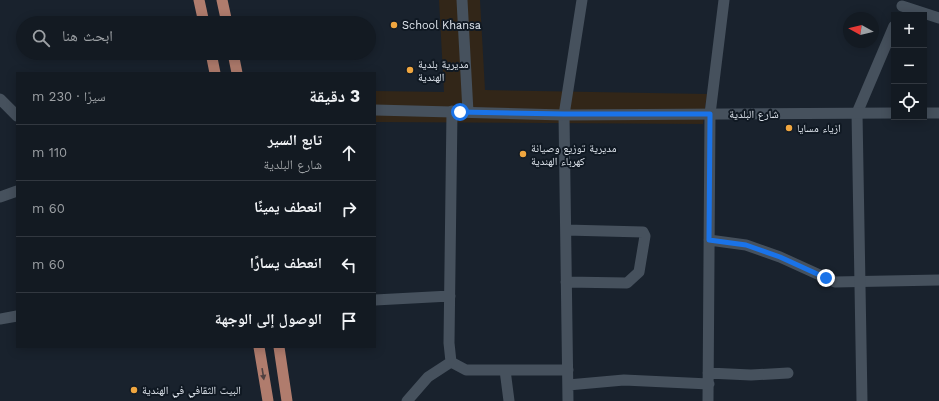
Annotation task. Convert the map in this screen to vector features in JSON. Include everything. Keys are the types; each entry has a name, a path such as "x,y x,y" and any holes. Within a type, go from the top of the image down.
{"main road":[{"path":"199,0 202,16"},
{"path":"222,0 225,16"},
{"path":"212,60 215,72"},
{"path":"234,60 237,72"},
{"path":"259,348 268,401"},
{"path":"279,348 287,401"}],"street":[{"path":"462,0 468,112"},
{"path":"568,401 564,114 582,0"},
{"path":"708,401 710,114 724,0"},
{"path":"902,7 939,18"},
{"path":"862,401 856,113 891,33"},
{"path":"0,100 16,115"},
{"name":"شارع البلدية","path":"376,110 564,114 891,113"},
{"path":"451,362 449,343 452,111"},
{"path":"927,113 939,113"},
{"path":"0,197 16,192"},
{"path":"566,230 643,232 645,236 639,272 627,283 566,282"},
{"path":"709,240 746,245 780,257 834,282 939,280"},
{"path":"376,300 450,296"},
{"path":"0,319 16,316"},
{"path":"451,362 466,370 568,370"},
{"path":"407,401 428,377 451,362"},
{"path":"505,370 509,401"},
{"path":"568,385 624,380 708,379 788,373"}],"shaded area":[{"path":"439,0 480,0 485,90 707,94 703,124 376,122 376,91 444,92"}],"place":[{"name":"School Khansa","path":"394,25"},
{"name":"مديرية بلدية الهندية","path":"410,70"},
{"name":"ازياء مسايا","path":"789,128"},
{"name":"مديرية توزيع وصيانة كهرباء الهندية","path":"523,154"},
{"name":"البيت الثقافي في الهندية","path":"134,390"}],"route":[{"path":"460,112 710,114 709,240 746,245 780,257 826,278"}]}
